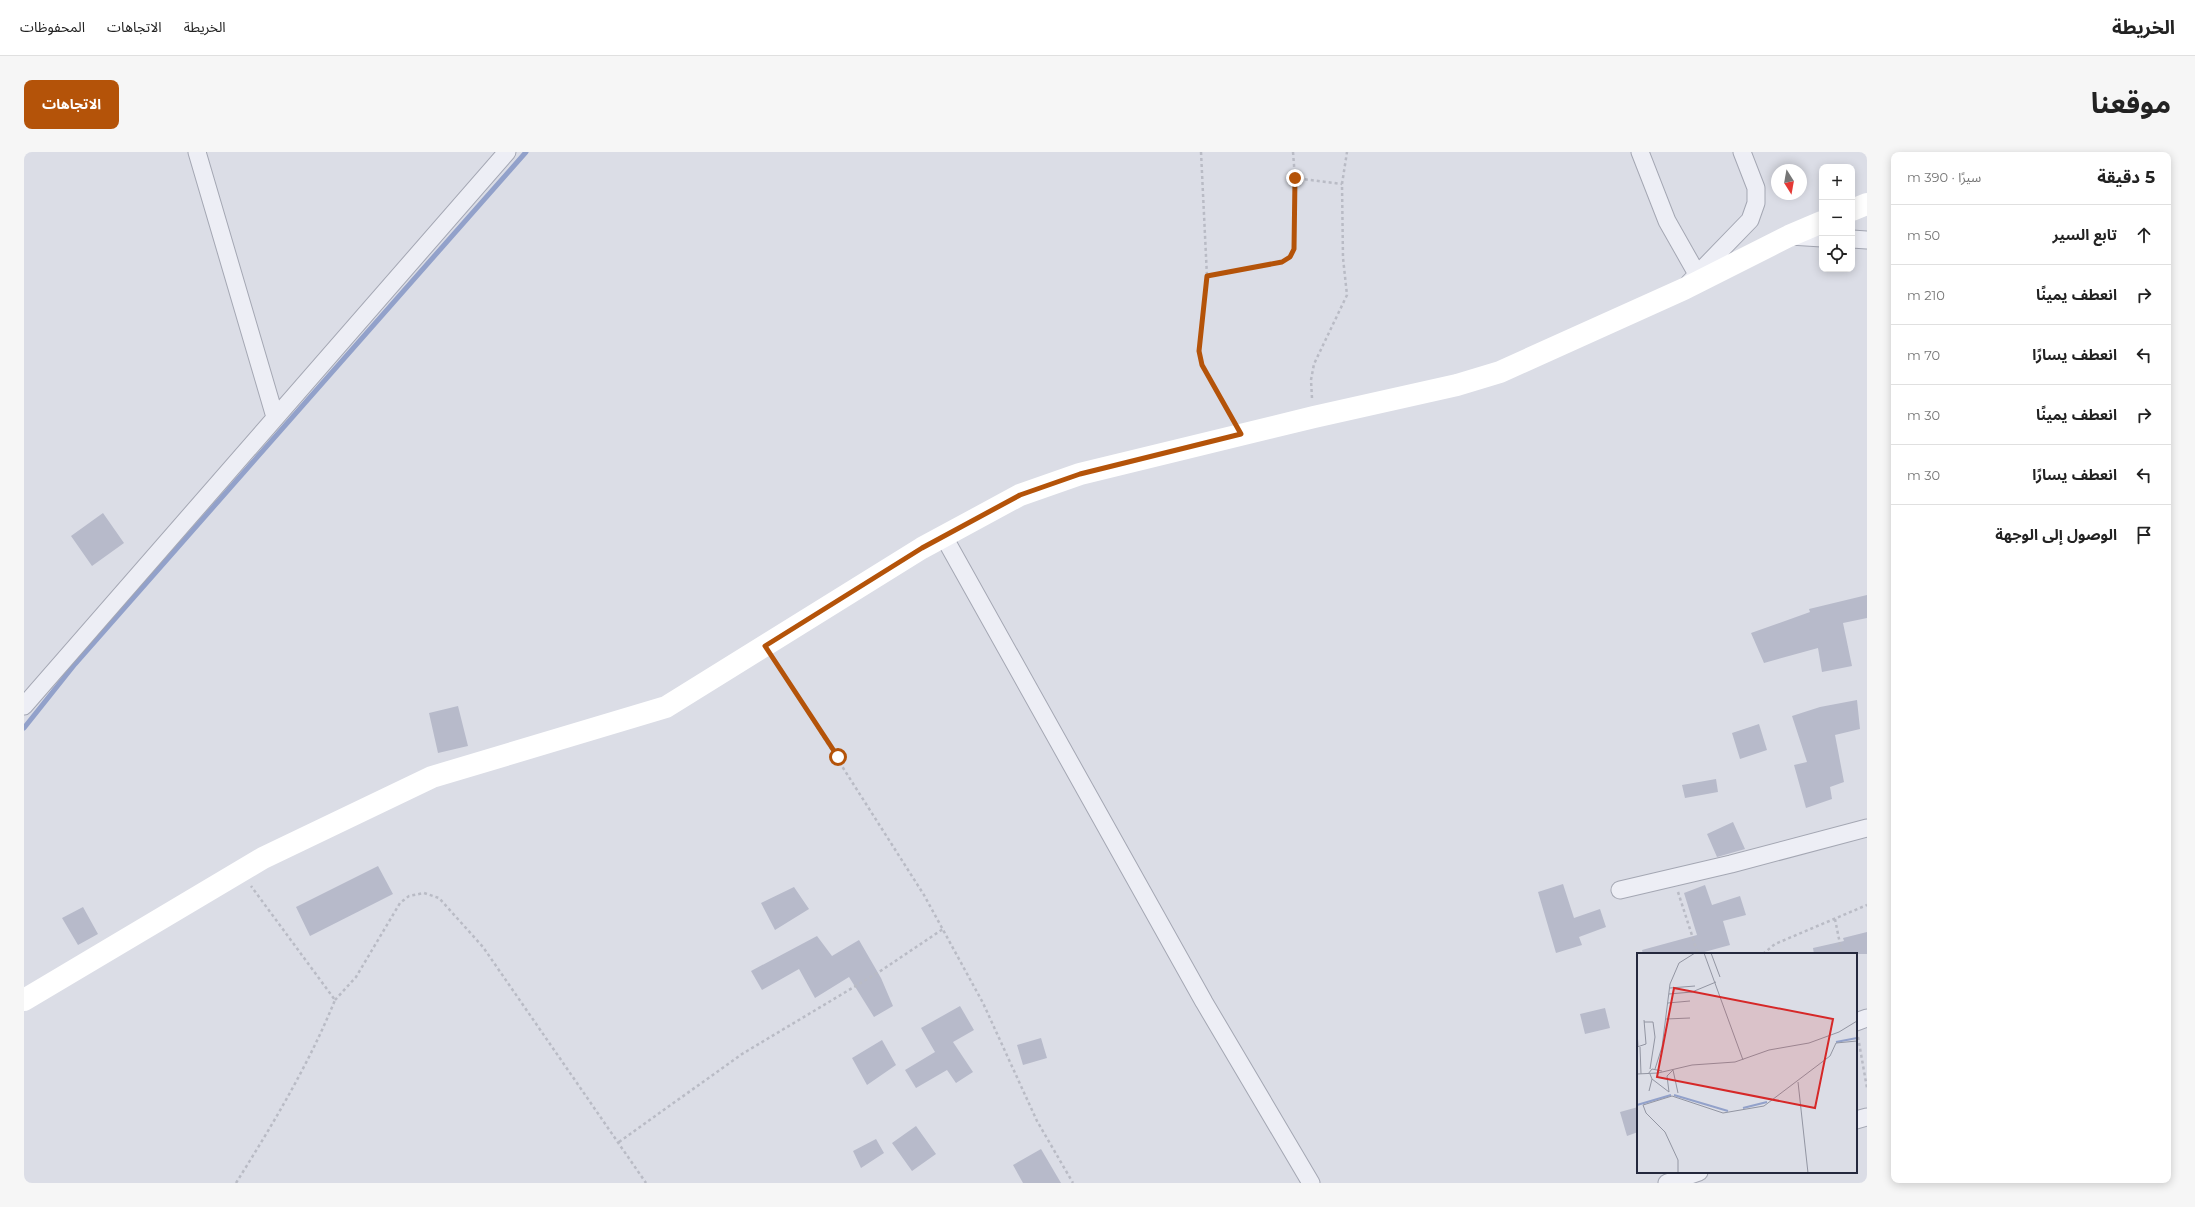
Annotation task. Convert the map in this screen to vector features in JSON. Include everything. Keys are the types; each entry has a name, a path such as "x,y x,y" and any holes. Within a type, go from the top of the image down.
{"street":[{"path":"197,152 275,417"},
{"path":"24,706 507,152"},
{"path":"1640,152 1690,282"},
{"path":"1690,282 1750,220 1756,204 1756,188 1742,152"},
{"path":"1855,209 1867,204"},
{"path":"24,1000 263,858 432,777 666,707 922,548 1020,495 1080,474 1241,434 1457,385 1500,372 1690,282 1819,223"},
{"path":"1789,236 1819,238"},
{"path":"1855,239 1867,240"},
{"path":"944,537 1204,1002 1311,1183"},
{"path":"1620,890 1674,878 1867,828"},
{"path":"1857,1120 1867,1117"},
{"path":"1667,1183 1696,1173"}],"path":[{"path":"1201,152 1207,276 1199,351 1202,365 1241,434"},
{"path":"1207,276 1282,262 1290,257 1294,249 1295,178 1293,152"},
{"path":"1314,417 1311,380 1314,364 1347,295 1343,258 1342,184 1347,152"},
{"path":"1295,178 1342,184"},
{"path":"765,646 838,757 924,895 982,1002 1037,1121 1073,1183"},
{"path":"240,871 335,1000"},
{"path":"1674,878 1698,953"},
{"path":"236,1183 277,1118 327,1020 335,1000 356,977 400,903 409,896 424,893 439,898 483,947 646,1183"},
{"path":"1764,953 1775,944 1867,905"},
{"path":"1835,919 1842,953"},
{"path":"619,1142 742,1054 880,972 943,929"},
{"path":"1860,1023 1867,1088"}],"building":[{"path":"103,513 124,543 92,566 71,536"},
{"path":"1867,595 1867,618 1843,623 1852,666 1822,672 1818,648 1764,663 1751,633 1810,612 1809,609"},
{"path":"1857,700 1860,729 1835,735 1844,782 1830,787 1832,799 1806,808 1794,765 1807,762 1792,716 1820,707"},
{"path":"458,706 468,746 438,753 429,713"},
{"path":"1759,724 1767,750 1740,759 1732,733"},
{"path":"1716,779 1718,792 1685,798 1682,785"},
{"path":"1733,822 1745,849 1717,857 1707,834"},
{"path":"378,866 393,894 310,936 296,907"},
{"path":"1563,884 1574,918 1600,909 1606,927 1579,937 1582,945 1556,953 1538,892"},
{"path":"1705,885 1712,905 1740,896 1746,915 1723,921 1730,945 1701,953 1643,953 1642,950 1697,935 1684,893"},
{"path":"794,887 809,909 775,930 761,903"},
{"path":"83,907 98,934 78,945 62,918"},
{"path":"1867,932 1867,954 1814,953 1813,948 1844,941 1843,938"},
{"path":"817,936 832,956 859,940 881,978 893,1006 874,1017 849,977 815,998 799,969 762,990 751,971"},
{"path":"960,1006 974,1030 953,1042 973,1072 956,1083 947,1070 916,1088 905,1070 935,1052 921,1028"},
{"path":"1605,1008 1610,1028 1585,1034 1580,1014"},
{"path":"1041,1038 1047,1058 1023,1065 1017,1045"},
{"path":"882,1040 896,1065 867,1085 852,1058"},
{"path":"1637,1107 1637,1132 1627,1136 1620,1112"},
{"path":"916,1126 936,1154 912,1171 892,1143"},
{"path":"876,1139 884,1153 861,1168 853,1151"},
{"path":"1041,1149 1061,1183 1023,1183 1013,1165"}],"waterway":[{"path":"24,728 75,664 526,152"}],"route":[{"path":"838,757 765,646 922,548 1020,495 1080,474 1241,434 1202,365 1199,351 1207,276 1242,271 1282,262 1290,257 1294,249 1295,178"}]}
